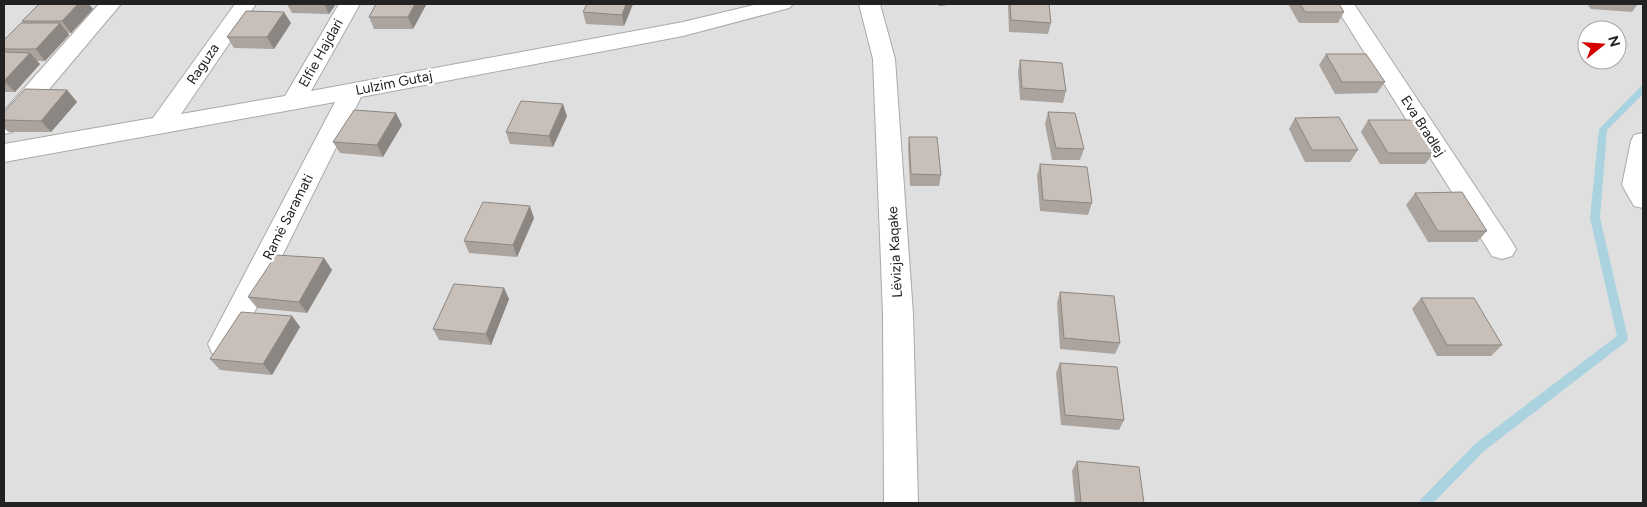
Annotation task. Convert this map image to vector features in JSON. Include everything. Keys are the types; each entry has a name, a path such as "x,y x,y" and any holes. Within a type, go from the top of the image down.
{"street":[{"path":"4,126 110,4"},
{"name":"Raguza","path":"162,124 244,4"},
{"name":"Elfie Hajdari","path":"294,102 348,4"},
{"path":"683,29 693,4"},
{"name":"Lulzim Gutaj","path":"4,153 294,102 683,29 782,4"},
{"name":"Lëvizja Kaqake","path":"869,4 884,59 898,314 901,503"},
{"name":"Eva Bradlej","path":"1344,4 1502,249"},
{"name":"Ramë Saramati","path":"223,344 352,90"},
{"path":"1643,141 1634,185 1643,199"}],"shaded area":[{"path":"4,4 1643,4 1643,503 4,503"}],"building":[{"path":"39,4 78,4 62,21 22,21"},
{"path":"376,4 415,4 408,17 369,17"},
{"path":"587,4 626,4 622,15 583,12"},
{"path":"1010,4 1049,4 1051,23 1011,20"},
{"path":"1300,4 1339,4 1344,12 1305,12"},
{"path":"246,11 284,12 267,37 227,37"},
{"path":"21,23 60,23 36,49 4,49 4,40"},
{"path":"4,52 30,53 4,81"},
{"path":"1326,54 1366,54 1385,82 1342,82"},
{"path":"1020,60 1062,63 1066,91 1022,88"},
{"path":"25,89 67,90 41,121 4,120 4,112"},
{"path":"521,101 563,104 549,136 506,132"},
{"path":"354,110 396,113 377,145 333,142"},
{"path":"1048,112 1075,113 1084,149 1056,148"},
{"path":"1339,117 1358,150 1312,150 1295,118"},
{"path":"1368,120 1413,120 1434,153 1388,153"},
{"path":"909,137 937,137 941,175 911,174"},
{"path":"1040,164 1087,167 1092,203 1043,200"},
{"path":"1462,192 1487,231 1438,231 1415,193"},
{"path":"483,202 530,206 513,245 464,241"},
{"path":"276,255 324,258 299,302 248,297"},
{"path":"454,284 504,288 486,334 433,329"},
{"path":"1060,292 1114,296 1120,343 1064,338"},
{"path":"1421,298 1474,298 1502,345 1447,345"},
{"path":"241,312 292,316 263,364 210,359"},
{"path":"1060,363 1117,367 1124,420 1065,415"},
{"path":"1077,461 1139,467 1144,503 1081,503"}],"waterway":[{"path":"1425,503 1480,447 1623,338 1595,218 1603,129 1643,89"}]}
